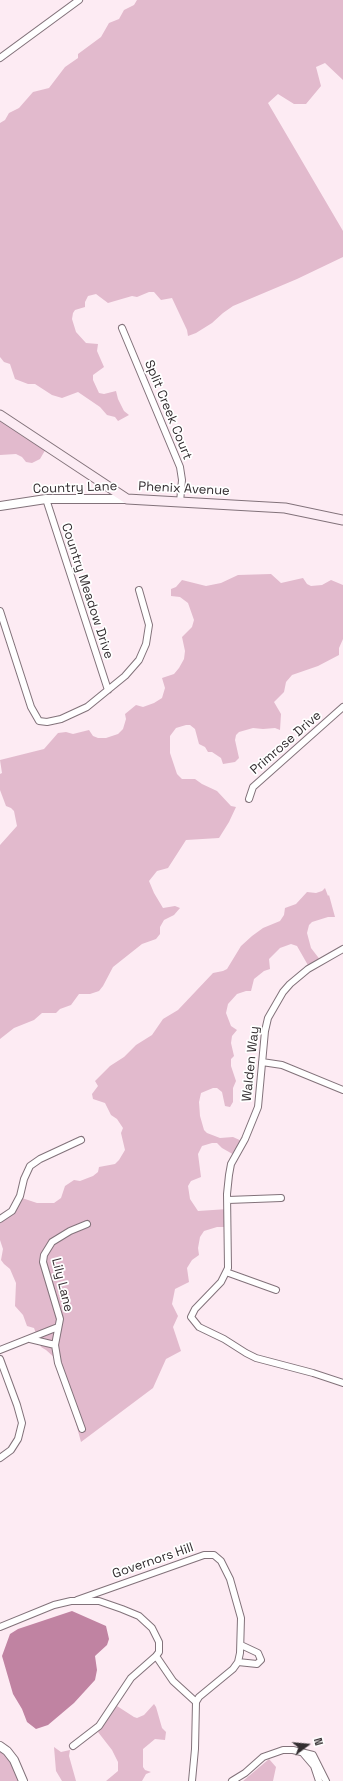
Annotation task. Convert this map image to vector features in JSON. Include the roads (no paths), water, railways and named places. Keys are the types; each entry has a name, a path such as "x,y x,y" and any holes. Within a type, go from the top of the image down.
{"main road":[{"name":"Phenix Avenue","path":"0,415 127,499 285,508 343,520"}],"street":[{"path":"0,58 79,0"},
{"name":"Split Creek Court","path":"122,328 180,467 182,480 180,502"},
{"name":"Country Lane","path":"0,506 46,499 127,499"},
{"name":"Country Meadow Drive","path":"46,499 108,690"},
{"path":"0,611 30,707 39,721 54,721 80,711 94,702 133,668 146,644 149,625 139,590"},
{"name":"Primrose Drive","path":"249,799 253,787 343,707"},
{"name":"Walden Way","path":"343,949 308,969 287,986 267,1022 259,1103 245,1139 231,1164 229,1174 229,1263 220,1282 195,1309 191,1317 199,1328 224,1339 256,1358 313,1373 343,1383"},
{"path":"262,1062 282,1065 343,1090"},
{"path":"0,1219 12,1210 20,1196 24,1179 30,1166 40,1159 81,1140"},
{"path":"228,1200 281,1198"},
{"name":"Lily Lane","path":"82,1429 58,1364 55,1345 60,1319 59,1311 45,1268 44,1255 48,1246 56,1239 87,1224"},
{"path":"226,1272 276,1290"},
{"name":"Lily Lane","path":"0,1350 30,1340 37,1334 58,1327"},
{"name":"Lily Lane","path":"30,1340 55,1345"},
{"path":"0,1359 22,1423 18,1439 11,1450 0,1458"},
{"name":"Governors Hill","path":"0,1627 54,1605 77,1600 197,1557 214,1555 221,1561 230,1579 241,1618 241,1645 238,1662"},
{"name":"Governors Hill","path":"77,1600 99,1601 139,1616 148,1623 157,1636 160,1646 156,1656"},
{"path":"192,1781 195,1749 196,1702 199,1697 230,1672 238,1662 257,1664 261,1660 258,1653 241,1645"},
{"path":"73,1746 99,1726 131,1678 156,1656 173,1681 196,1702"},
{"path":"0,1746 7,1751 14,1760 23,1781"},
{"path":"232,1781 266,1756 283,1750 301,1751 311,1754 316,1758 326,1781"},
{"path":"301,1751 314,1766 319,1781"}]}
